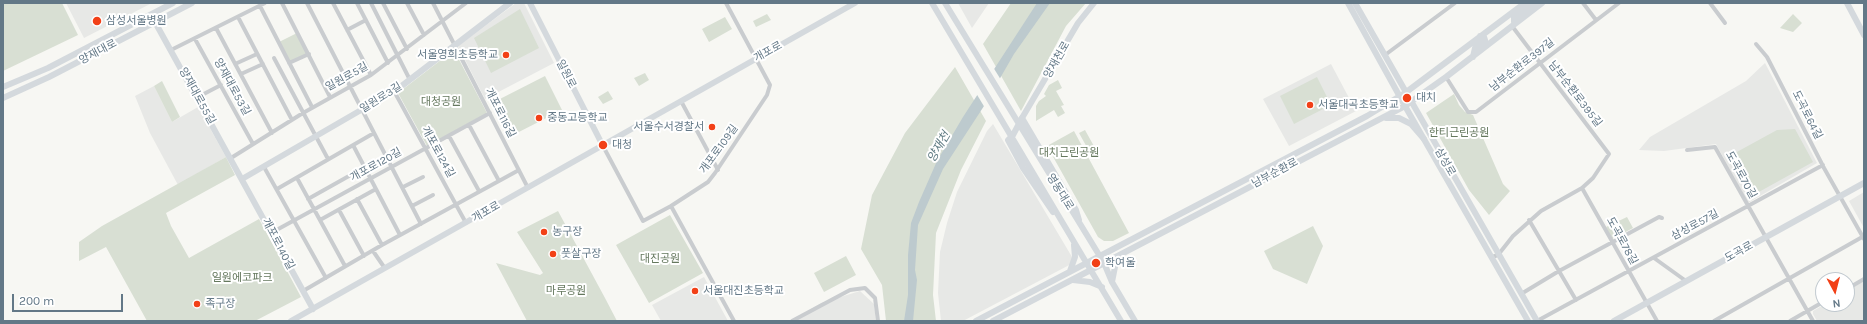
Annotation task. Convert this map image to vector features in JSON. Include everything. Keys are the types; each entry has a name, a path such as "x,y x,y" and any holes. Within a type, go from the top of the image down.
{"main road":[{"name":"양재대로","path":"3,86 48,68 173,3"},
{"name":"양재대로","path":"3,98 49,77 192,3"},
{"name":"일원로3길","path":"242,179 394,91 510,3"},
{"name":"일원로","path":"530,3 603,146"},
{"name":"개포로","path":"291,321 854,3"},
{"name":"영동대로","path":"932,3 1027,161 1090,270 1103,288 1121,321"},
{"name":"영동대로","path":"945,3 1036,155 1098,256 1104,263 1112,282 1135,321"},
{"name":"양재천로","path":"1068,232 1042,199 1008,140 1078,23 1094,3"},
{"name":"삼성로","path":"1348,3 1403,94 1411,102 1495,256 1528,321"},
{"name":"삼성로","path":"1355,3 1385,55 1403,94 1405,106 1495,256 1521,294 1537,321"},
{"name":"남부순환로","path":"976,321 1367,116 1403,94 1525,3"},
{"path":"1515,24 1514,18 1533,3"},
{"name":"남부순환로","path":"993,321 1405,106 1473,57 1542,3"},
{"path":"1848,3 1864,35"},
{"name":"양재대로55길","path":"155,22 198,97 242,179"},
{"path":"1473,57 1475,48 1485,40 1484,37 1480,36"},
{"path":"1379,120 1394,117 1399,118 1411,124 1424,139"},
{"path":"1022,118 1076,210 1081,227"},
{"name":"개포로140길","path":"242,179 313,309"},
{"name":"도곡로","path":"1614,321 1864,183"},
{"path":"1070,271 1075,257 1074,242"},
{"path":"1112,282 1116,262 1121,254"},
{"path":"1071,280 1085,281 1103,288"}],"street":[{"path":"171,50 265,3"},
{"path":"282,3 330,97"},
{"path":"307,3 421,224"},
{"path":"333,3 371,75"},
{"path":"357,3 388,63"},
{"path":"371,3 410,80"},
{"path":"383,3 407,49"},
{"path":"407,3 424,35"},
{"name":"개포로116길","path":"433,3 528,188"},
{"name":"일원로5길","path":"231,158 303,113 371,75 466,3"},
{"name":"개포로109길","path":"603,146 643,221 671,206 708,182 718,170 767,95 770,85 726,3"},
{"path":"1385,55 1455,3"},
{"path":"1583,3 1596,20"},
{"name":"남부순환로397길","path":"1446,77 1468,112 1476,112 1619,3"},
{"path":"1710,3 1725,23"},
{"path":"260,6 312,108"},
{"name":"양재대로55길","path":"151,14 155,22"},
{"path":"238,17 292,120"},
{"path":"347,30 366,20"},
{"name":"남부순환로395길","path":"1515,24 1540,63 1609,154 1593,178 1582,188"},
{"path":"216,28 272,133"},
{"name":"양재대로53길","path":"195,39 253,144"},
{"name":"도곡로64길","path":"1756,44 1767,57 1823,165 1864,237"},
{"path":"235,64 257,54"},
{"path":"289,64 309,54"},
{"path":"274,58 328,159"},
{"path":"241,74 263,64"},
{"path":"198,97 221,85"},
{"name":"개포로124길","path":"394,91 466,223"},
{"path":"681,101 718,170"},
{"name":"개포로120길","path":"271,233 490,113"},
{"path":"469,125 499,181"},
{"path":"277,189 374,133"},
{"path":"449,136 479,191"},
{"path":"353,145 400,235"},
{"name":"도곡로70길","path":"1687,150 1715,147 1813,321"},
{"name":"삼성로57길","path":"1537,321 1823,165"},
{"path":"264,167 326,278"},
{"path":"308,199 365,167"},
{"path":"303,291 382,245 519,170"},
{"path":"403,188 423,177"},
{"path":"297,178 345,266"},
{"path":"1495,256 1513,236 1540,211 1582,188"},
{"name":"도곡로78길","path":"1582,188 1656,321"},
{"path":"320,220 376,189"},
{"path":"412,206 433,195"},
{"path":"357,199 382,245"},
{"path":"671,206 734,321"},
{"path":"339,210 364,256"},
{"path":"1521,294 1559,271 1659,217 1662,218"},
{"path":"1530,220 1576,300"},
{"path":"1714,321 1864,237"},
{"path":"373,251 384,268"},
{"path":"1654,258 1686,281"},
{"path":"1855,284 1864,279"},
{"path":"792,321 850,290 866,288 875,298 878,321"},
{"path":"1790,321 1815,306"}],"shaded area":[{"name":"삼성서울병원","path":"66,3 152,3 84,38"},
{"name":"서울영희초등학교","path":"516,3 524,3 554,63 485,99 458,46"},
{"path":"958,3 989,3 972,28"},
{"path":"1037,3 1050,3 1014,54 984,106 943,169 918,225 915,270 917,280 913,321 904,321 908,295 908,255 911,223 919,202 937,161 963,117"},
{"path":"1765,63 1817,163 1748,203 1716,144 1664,151 1639,150 1650,137 1746,81"},
{"name":"서울대곡초등학교","path":"1331,64 1356,111 1289,146 1263,99"},
{"path":"154,86 172,122 198,107 226,157 178,185 150,133 135,96"},
{"path":"993,124 1075,262 963,321 941,321 938,293 940,252 947,223 957,192 987,131"},
{"path":"1864,192 1864,228 1849,201"},
{"name":"서울대진초등학교","path":"704,277 728,321 661,321 652,305"},
{"path":"1864,281 1864,321 1817,321 1813,314 1813,311 1815,310 1815,312 1855,312 1855,286"},
{"path":"860,291 874,304 876,321 791,321 821,303"}],"green space":[{"path":"3,3 62,3 78,35 3,71"},
{"path":"1011,3 1086,3 1066,26 1021,111 983,44"},
{"path":"520,9 539,48 491,73 474,38"},
{"path":"767,14 771,20 756,27 753,21"},
{"path":"1793,14 1802,23 1793,32 1780,28"},
{"path":"725,17 732,29 709,42 702,29"},
{"path":"297,33 308,53 290,62 279,42"},
{"name":"대청공원","path":"454,50 487,113 427,146 398,93"},
{"path":"955,67 986,121 961,170 936,233 933,295 936,321 886,321 882,285 861,249 872,195 905,133"},
{"path":"645,73 649,80 639,86 634,78"},
{"path":"545,76 562,110 511,136 494,102"},
{"path":"1317,77 1331,105 1294,124 1280,96"},
{"path":"1058,80 1062,88 1056,91 1064,105 1061,106 1065,113 1058,117 1054,110 1036,121 1036,106 1039,101 1046,96 1044,94 1049,85"},
{"path":"162,81 180,117 172,122 154,86"},
{"path":"608,91 613,99 603,104 598,97"},
{"name":"한티근린공원","path":"1454,94 1459,105 1465,112 1473,115 1503,184 1510,191 1489,215 1469,190 1426,113"},
{"path":"1795,129 1813,162 1757,193 1735,153 1777,130"},
{"path":"1085,130 1095,148 1089,151 1079,133"},
{"name":"대치근린공원","path":"1074,131 1129,233 1113,241 1104,241 1098,237 1047,146"},
{"name":"일원에코파크","path":"226,157 235,175 166,213 171,226 189,258 259,219 301,297 255,321 147,321 106,247 79,261 79,242 102,226"},
{"name":"마루공원","path":"558,211 617,321 527,321 496,263 540,275 543,273 517,232"},
{"name":"대진공원","path":"670,215 703,273 649,303 616,245"},
{"path":"1627,217 1633,228 1612,239 1606,227"},
{"path":"1313,226 1323,246 1307,284 1273,269 1264,251"},
{"path":"846,256 856,275 824,292 814,273"}],"pier":[{"path":"993,67 1001,80 985,108 976,93"}],"place":[{"name":"삼성서울병원","path":"97,21"},
{"name":"서울영희초등학교","path":"506,55"},
{"name":"대치","path":"1407,98"},
{"name":"서울대곡초등학교","path":"1310,105"},
{"name":"중동고등학교","path":"539,118"},
{"name":"서울수서경찰서","path":"712,127"},
{"name":"대청","path":"603,145"},
{"name":"농구장","path":"544,232"},
{"name":"풋살구장","path":"553,254"},
{"name":"학여울","path":"1096,263"},
{"name":"서울대진초등학교","path":"695,291"},
{"name":"족구장","path":"197,304"}],"water label":[{"name":"양재천","path":"939,147"}]}
